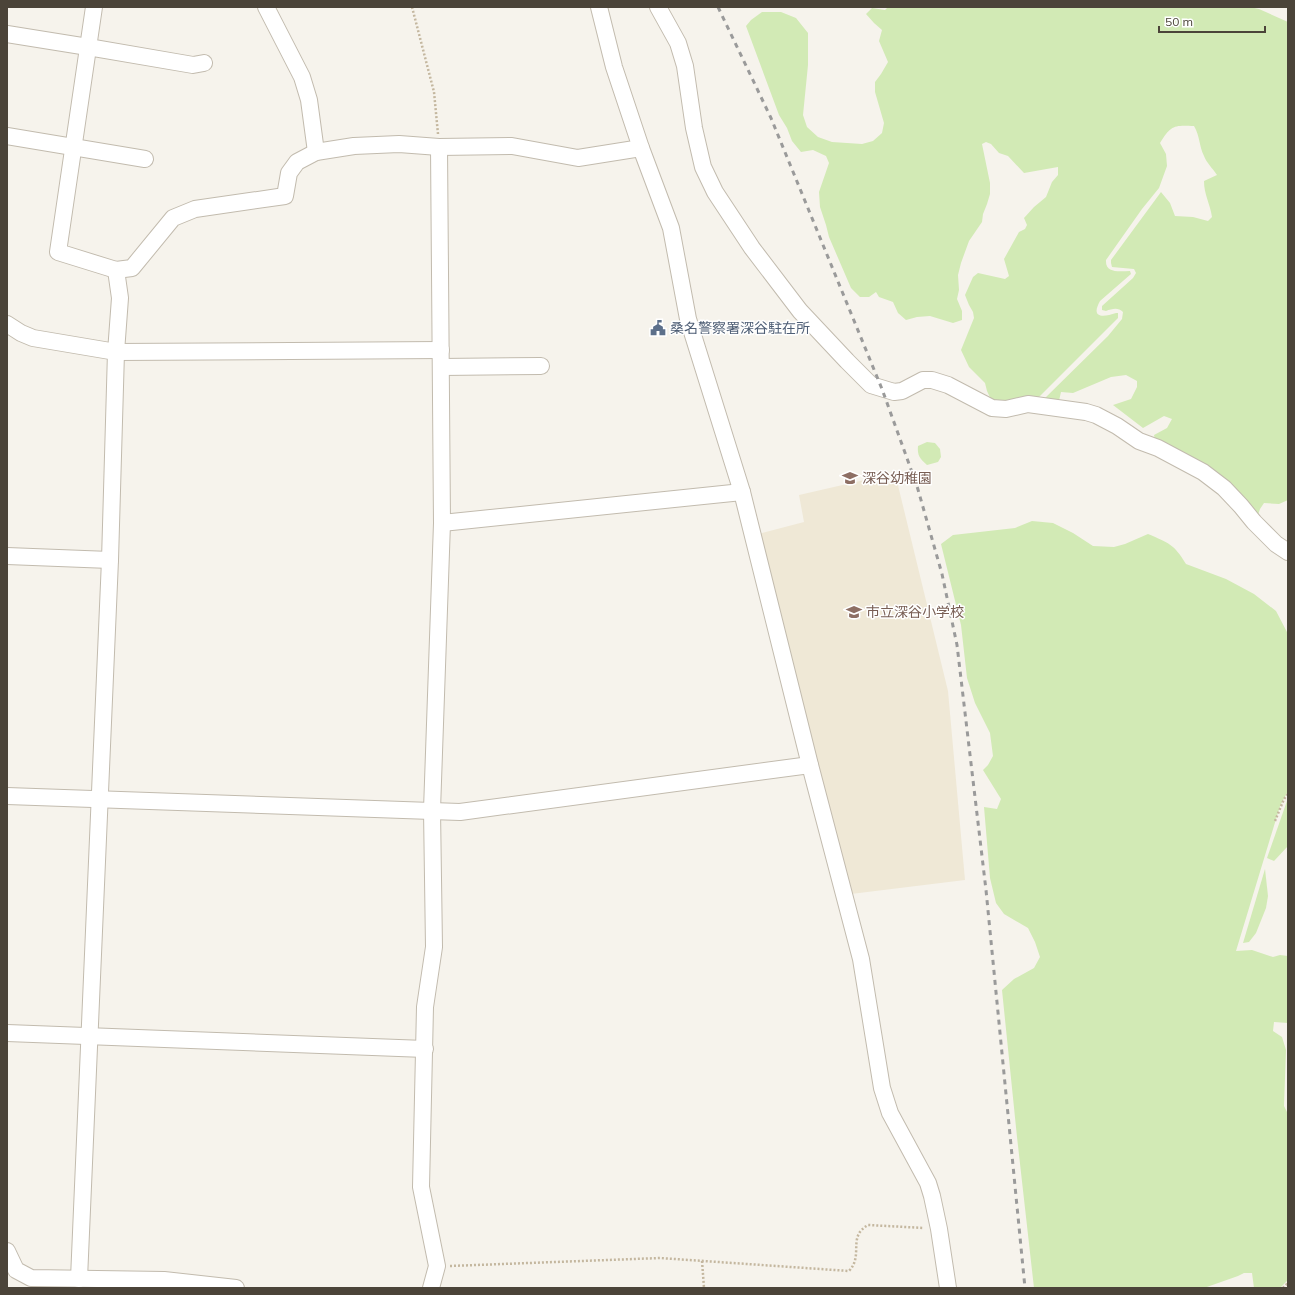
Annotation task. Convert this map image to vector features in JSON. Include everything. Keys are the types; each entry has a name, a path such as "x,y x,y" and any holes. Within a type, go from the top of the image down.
{"street":[{"path":"94,7 58,252 116,270 132,268 173,218 195,209 285,196 289,173 297,162 316,152 354,146 399,144 439,147 512,146 578,158 641,148"},
{"path":"266,7 302,77 308,100 316,152"},
{"path":"599,7 614,66 641,148 671,228 688,319 742,492 810,765 861,959 882,1088 890,1113 928,1183 939,1229 948,1288"},
{"path":"658,7 678,43 685,66 694,128 703,167 715,192 752,248 800,311 871,385 894,392 924,380 932,380 948,385 992,408 1006,409 1028,404 1086,412 1096,415 1117,426 1139,441 1158,448 1204,472 1224,488 1276,544 1288,552"},
{"path":"7,34 193,65 204,63"},
{"path":"7,136 145,158"},
{"path":"431,1288 438,1266 421,1187 425,1007 434,947 432,810 442,523 439,147"},
{"path":"79,1279 110,560 116,352 120,298 116,270"},
{"path":"7,324 21,333 34,338 116,352 441,350"},
{"path":"441,367 541,366"},
{"path":"442,523 742,492"},
{"path":"7,556 110,560"},
{"path":"7,796 460,812 810,765"},
{"path":"7,1033 425,1049"},
{"path":"7,1251 16,1270 31,1278 164,1280 236,1288"}],"path":[{"path":"412,7 434,92 439,147"},
{"path":"1275,821 1284,799 1288,794"},
{"path":"438,1266 486,1266 660,1258 849,1271 854,1266 856,1258 857,1237 860,1230 868,1225 939,1229"},
{"path":"702,1261 704,1288"},
{"path":"1283,1288 1288,1282"}],"shaded area":[{"name":"市立深谷小学校","path":"895,473 948,691 965,880 851,894 758,534 804,522 799,495"}],"green space":[{"path":"888,7 1250,7 1259,9 1288,22 1288,500 1279,504 1264,503 1258,515 1156,444 1154,435 1167,428 1172,419 1164,416 1143,428 1113,405 1131,399 1137,387 1137,381 1126,375 1111,377 1073,393 1061,392 1058,405 1044,399 1108,336 1122,319 1123,312 1121,310 1115,309 1106,311 1102,310 1102,306 1133,278 1136,273 1134,269 1112,267 1111,260 1161,192 1170,203 1175,216 1193,217 1208,221 1212,217 1204,181 1217,175 1205,158 1194,126 1177,126 1170,129 1160,143 1166,154 1167,166 1159,188 1142,209 1106,260 1108,268 1111,270 1130,271 1131,274 1100,301 1097,307 1098,314 1103,316 1118,313 1118,318 1036,399 994,406 985,383 969,367 961,350 974,318 973,312 965,295 973,277 978,273 1005,279 1009,276 1004,259 1019,232 1025,229 1027,225 1024,218 1046,197 1052,182 1058,175 1058,167 1024,173 1008,156 999,153 991,144 986,142 982,144 990,183 990,194 983,214 982,222 969,241 958,275 959,290 957,299 962,311 962,320 953,323 930,316 906,320 898,313 893,302 879,297 876,292 869,297 860,297 851,288 829,237 820,207 819,192 829,163 826,156 813,150 801,152 792,141 787,128 779,115 746,26 751,20 762,12 781,12 796,18 808,33 808,65 803,115 807,127 818,137 832,142 862,144 873,141 882,133 884,123 875,92 875,82 888,62 879,41 882,30 866,14 872,8 885,10"},
{"path":"927,442 935,443 940,449 941,457 938,462 927,465 920,457 918,446"},
{"path":"1032,521 1053,523 1073,533 1093,546 1114,547 1148,534 1174,548 1186,564 1226,579 1254,594 1276,611 1288,634 1288,791 1280,806 1236,951 1252,950 1273,957 1280,955 1288,956 1288,1023 1274,1022 1273,1031 1282,1037 1286,1050 1284,1106 1288,1114 1288,1280 1280,1288 1254,1288 1252,1273 1244,1273 1204,1288 1034,1288 1002,990 1014,979 1034,968 1040,957 1028,928 1004,914 996,903 990,878 984,807 997,809 1001,799 983,770 993,756 990,733 975,703 967,678 961,625 941,544 953,535 1015,528"},
{"path":"1288,798 1288,846 1274,861 1267,858"},
{"path":"1265,869 1268,896 1266,908 1256,933 1249,942 1243,943"}],"railway":[{"path":"718,7 771,118 882,389 917,486 942,574 957,645 986,890 1025,1288"}],"place":[{"name":"桑名警察署深谷駐在所","path":"658,328"},
{"name":"深谷幼稚園","path":"850,478"},
{"name":"市立深谷小学校","path":"854,612"}]}
